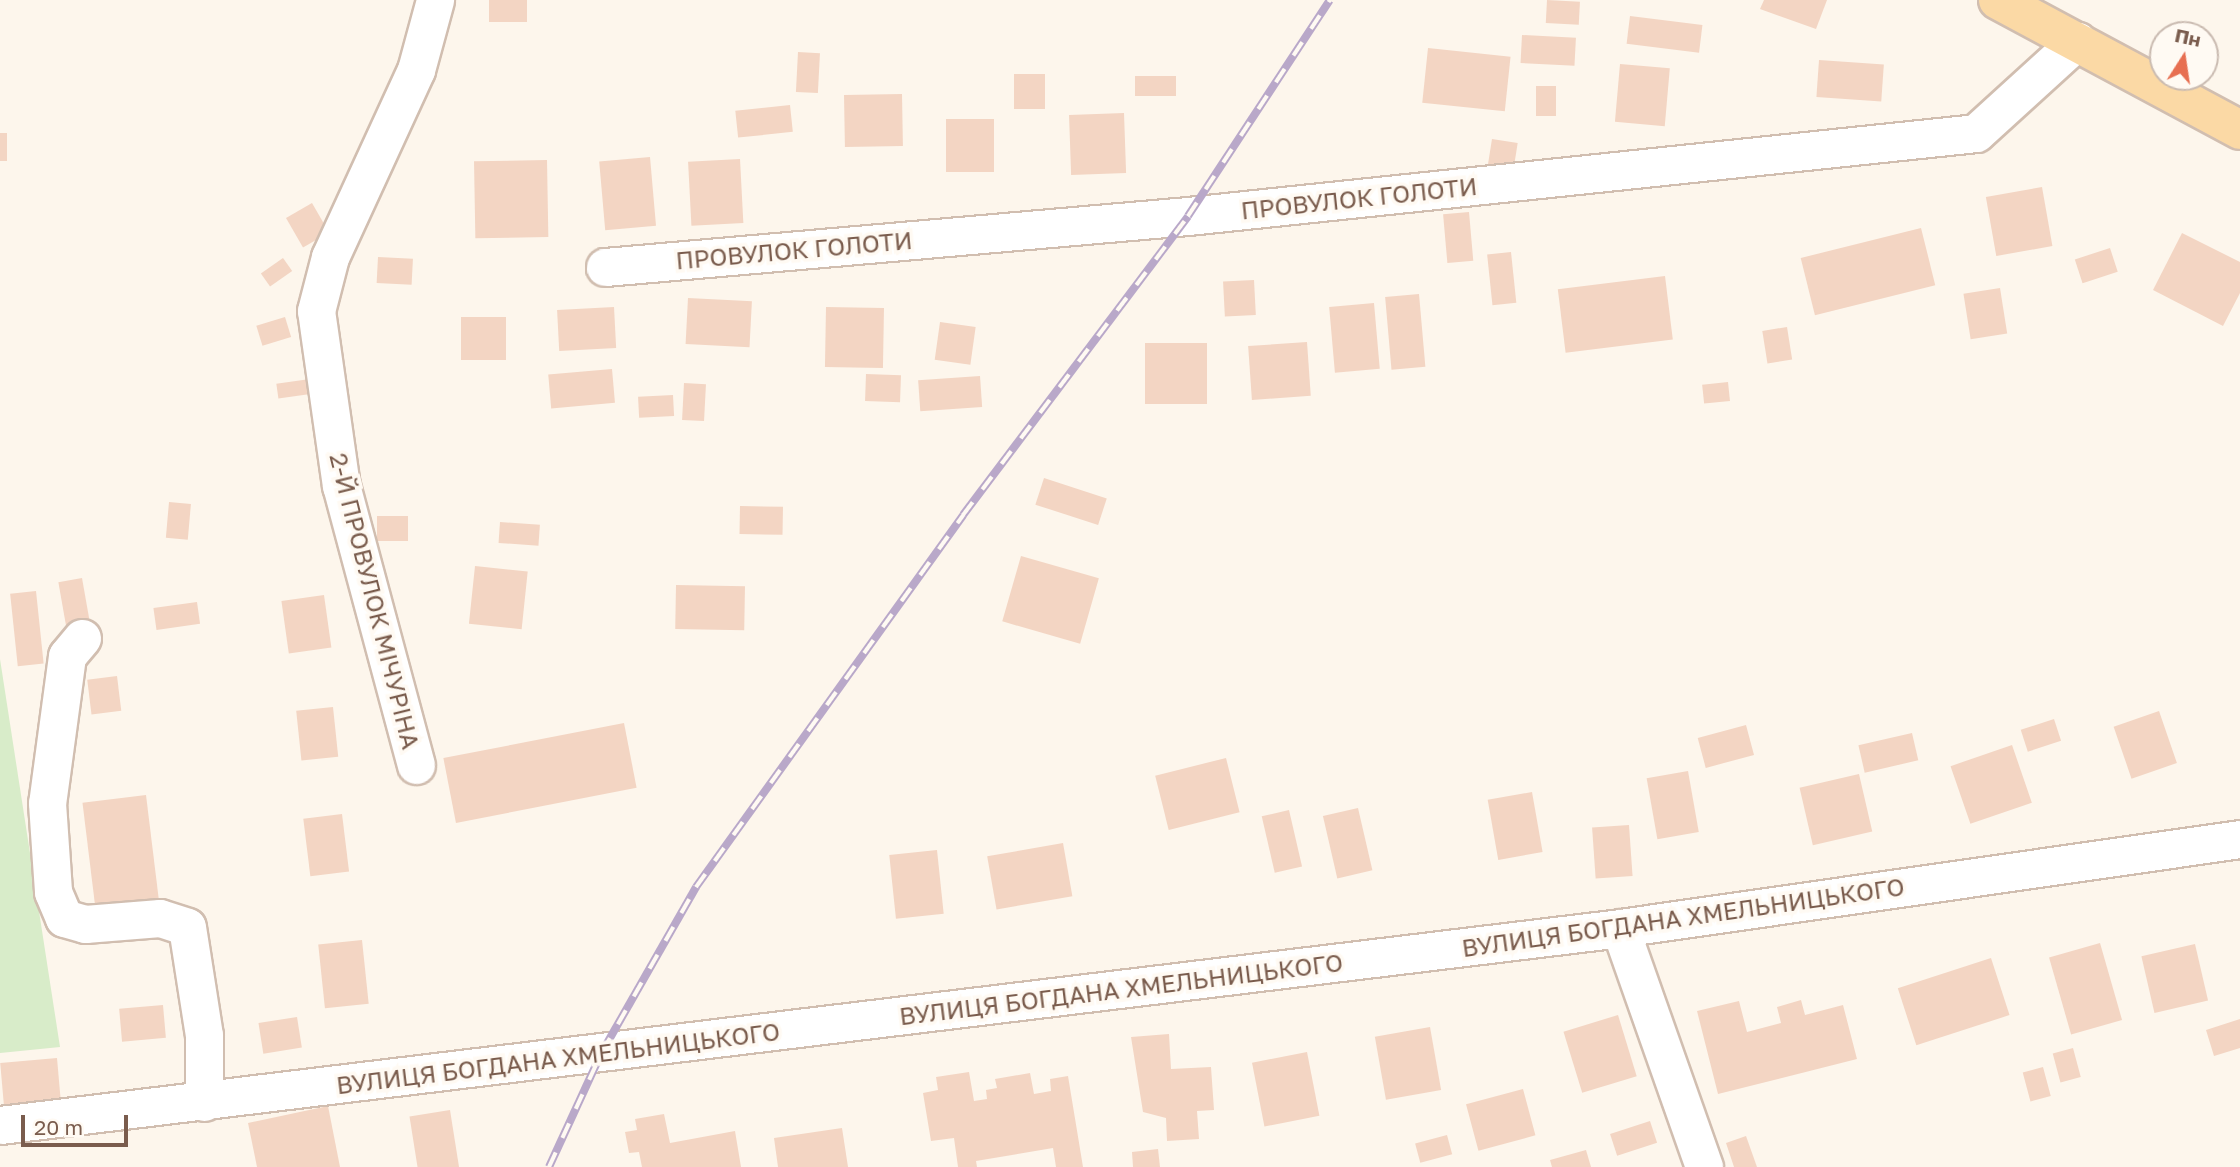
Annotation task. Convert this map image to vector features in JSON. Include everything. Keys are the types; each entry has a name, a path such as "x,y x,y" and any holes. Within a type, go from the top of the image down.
{"main road":[{"path":"1998,0 2240,130"}],"street":[{"name":"2-Й ПРОВУЛОК МІЧУРІНА","path":"416,765 341,486 316,311 330,257 416,70 435,0"},
{"name":"ПРОВУЛОК ГОЛОТИ","path":"605,267 1188,216 1976,133 2077,41"},
{"path":"82,638 67,656 47,803 53,892 64,918 85,924 160,918 187,927 204,1035 204,1102"},
{"name":"ВУЛИЦЯ БОГДАНА ХМЕЛЬНИЦЬКОГО","path":"0,1125 1620,928 2240,839"},
{"path":"1620,928 1704,1167"}],"green space":[{"path":"0,659 60,1047 0,1053"}],"building":[{"path":"489,0 527,0 527,22 489,22"},
{"path":"1547,0 1580,2 1579,25 1546,23"},
{"path":"1764,0 1827,0 1816,29 1760,9"},
{"path":"1630,16 1702,25 1699,53 1627,44"},
{"path":"1522,35 1576,38 1574,66 1521,63"},
{"path":"1428,48 1511,57 1505,111 1422,103"},
{"path":"798,52 820,53 818,93 796,92"},
{"path":"1819,60 1884,65 1881,101 1816,97"},
{"path":"1620,64 1670,68 1665,126 1615,122"},
{"path":"1014,74 1045,74 1045,109 1014,109"},
{"path":"1135,76 1176,76 1176,96 1135,96"},
{"path":"1536,86 1556,86 1556,116 1536,116"},
{"path":"902,94 903,146 845,147 844,95"},
{"path":"790,105 793,132 738,138 735,111"},
{"path":"1124,113 1126,173 1071,175 1069,115"},
{"path":"946,119 994,119 994,172 946,172"},
{"path":"0,133 7,133 7,161 0,161"},
{"path":"1492,139 1518,143 1513,175 1487,171"},
{"path":"650,157 656,226 605,230 599,161"},
{"path":"740,159 743,223 691,226 688,162"},
{"path":"547,160 548,237 475,238 474,161"},
{"path":"2042,187 2052,246 1996,256 1986,197"},
{"path":"312,203 329,232 303,247 286,218"},
{"path":"1469,212 1473,261 1447,263 1443,214"},
{"path":"1921,228 1935,285 1815,315 1801,258"},
{"path":"2182,233 2240,262 2240,293 2223,326 2153,290"},
{"path":"2110,248 2118,272 2083,283 2075,259"},
{"path":"1511,252 1516,303 1492,305 1487,255"},
{"path":"378,257 413,259 412,285 377,283"},
{"path":"283,258 292,271 270,287 261,273"},
{"path":"1665,276 1673,340 1566,353 1558,289"},
{"path":"1254,280 1256,315 1225,317 1223,282"},
{"path":"2000,288 2007,333 1971,339 1963,294"},
{"path":"1419,294 1425,367 1391,370 1385,297"},
{"path":"688,298 752,301 750,347 686,344"},
{"path":"1374,303 1380,369 1335,373 1329,307"},
{"path":"614,307 616,348 559,351 557,310"},
{"path":"826,307 884,308 883,368 825,367"},
{"path":"285,317 291,337 262,346 256,326"},
{"path":"461,317 506,317 506,360 461,360"},
{"path":"940,322 976,327 970,365 935,360"},
{"path":"1787,327 1792,360 1767,364 1762,331"},
{"path":"1307,342 1311,396 1252,400 1248,346"},
{"path":"1145,343 1207,343 1207,404 1145,404"},
{"path":"612,369 615,403 551,408 548,375"},
{"path":"866,374 901,375 900,402 865,401"},
{"path":"980,376 982,407 920,411 918,380"},
{"path":"310,379 312,394 278,399 276,384"},
{"path":"1728,382 1730,401 1704,404 1702,385"},
{"path":"684,383 706,384 704,421 682,420"},
{"path":"673,395 674,416 639,418 638,397"},
{"path":"1044,478 1107,498 1098,525 1035,505"},
{"path":"169,502 191,504 188,540 166,538"},
{"path":"740,506 783,507 783,535 740,534"},
{"path":"377,516 408,516 408,541 377,541"},
{"path":"500,522 540,525 538,546 499,543"},
{"path":"1021,556 1099,578 1080,644 1002,621"},
{"path":"475,566 528,572 522,629 469,624"},
{"path":"82,578 90,622 66,626 58,582"},
{"path":"676,585 745,586 744,630 675,629"},
{"path":"36,591 44,664 18,666 10,594"},
{"path":"324,595 331,647 289,653 281,601"},
{"path":"197,602 200,624 156,630 153,608"},
{"path":"117,676 121,711 91,714 87,680"},
{"path":"333,707 338,757 301,761 296,711"},
{"path":"2159,711 2177,763 2132,779 2114,727"},
{"path":"2054,719 2061,741 2028,752 2021,730"},
{"path":"624,723 637,788 456,823 443,758"},
{"path":"1746,725 1754,755 1706,768 1698,738"},
{"path":"1912,733 1918,760 1865,773 1858,745"},
{"path":"2012,745 2032,803 1970,824 1951,766"},
{"path":"1226,758 1240,812 1169,830 1155,776"},
{"path":"1688,771 1699,832 1657,839 1647,778"},
{"path":"1859,774 1872,831 1813,845 1800,788"},
{"path":"1532,792 1543,852 1498,860 1488,800"},
{"path":"146,795 160,907 96,915 82,803"},
{"path":"1358,808 1372,870 1337,878 1323,816"},
{"path":"1289,810 1302,867 1275,873 1262,816"},
{"path":"342,814 349,872 310,876 303,819"},
{"path":"1629,825 1633,876 1596,878 1592,828"},
{"path":"1063,843 1072,896 997,910 987,856"},
{"path":"937,850 944,914 896,919 889,855"},
{"path":"362,940 369,1004 325,1008 318,945"},
{"path":"2100,943 2122,1020 2071,1035 2049,958"},
{"path":"2195,944 2208,1001 2154,1013 2141,956"},
{"path":"1991,958 2010,1015 1916,1045 1898,988"},
{"path":"1801,1000 1805,1015 1843,1005 1857,1059 1718,1094 1697,1011 1739,1001 1747,1032 1781,1023 1777,1007"},
{"path":"163,1005 166,1038 122,1042 119,1009"},
{"path":"1618,1015 1637,1076 1582,1093 1563,1032"},
{"path":"297,1017 302,1048 263,1054 258,1023"},
{"path":"2240,1019 2240,1048 2214,1056 2206,1030"},
{"path":"1430,1027 1441,1090 1386,1100 1375,1037"},
{"path":"1169,1034 1171,1069 1211,1067 1214,1110 1197,1111 1199,1139 1167,1141 1166,1118 1143,1112 1131,1037"},
{"path":"2073,1048 2081,1077 2060,1082 2053,1053"},
{"path":"1307,1052 1319,1116 1264,1126 1252,1063"},
{"path":"57,1058 62,1112 5,1117 0,1063"},
{"path":"2043,1067 2051,1096 2030,1101 2023,1072"},
{"path":"969,1072 974,1101 987,1099 986,1090 997,1088 995,1079 1030,1073 1034,1094 1051,1091 1050,1079 1068,1076 1083,1167 1056,1167 1053,1148 976,1161 977,1167 958,1167 954,1138 931,1141 923,1093 938,1090 936,1077"},
{"path":"1523,1089 1535,1135 1478,1151 1466,1104"},
{"path":"328,1106 340,1167 257,1167 248,1123"},
{"path":"450,1110 459,1167 418,1167 410,1116"},
{"path":"664,1114 670,1143 735,1131 741,1167 642,1167 639,1152 629,1153 625,1132 637,1130 635,1119"},
{"path":"1650,1121 1657,1143 1617,1156 1610,1134"},
{"path":"842,1128 848,1167 778,1167 774,1138"},
{"path":"1447,1135 1452,1154 1420,1163 1415,1144"},
{"path":"1746,1136 1757,1167 1734,1167 1726,1143"},
{"path":"1158,1149 1160,1167 1133,1167 1132,1152"},
{"path":"1586,1150 1591,1167 1552,1167 1550,1160"}],"railway":[{"path":"549,1167 602,1052 696,887 963,515 1188,216 1330,0"}]}
